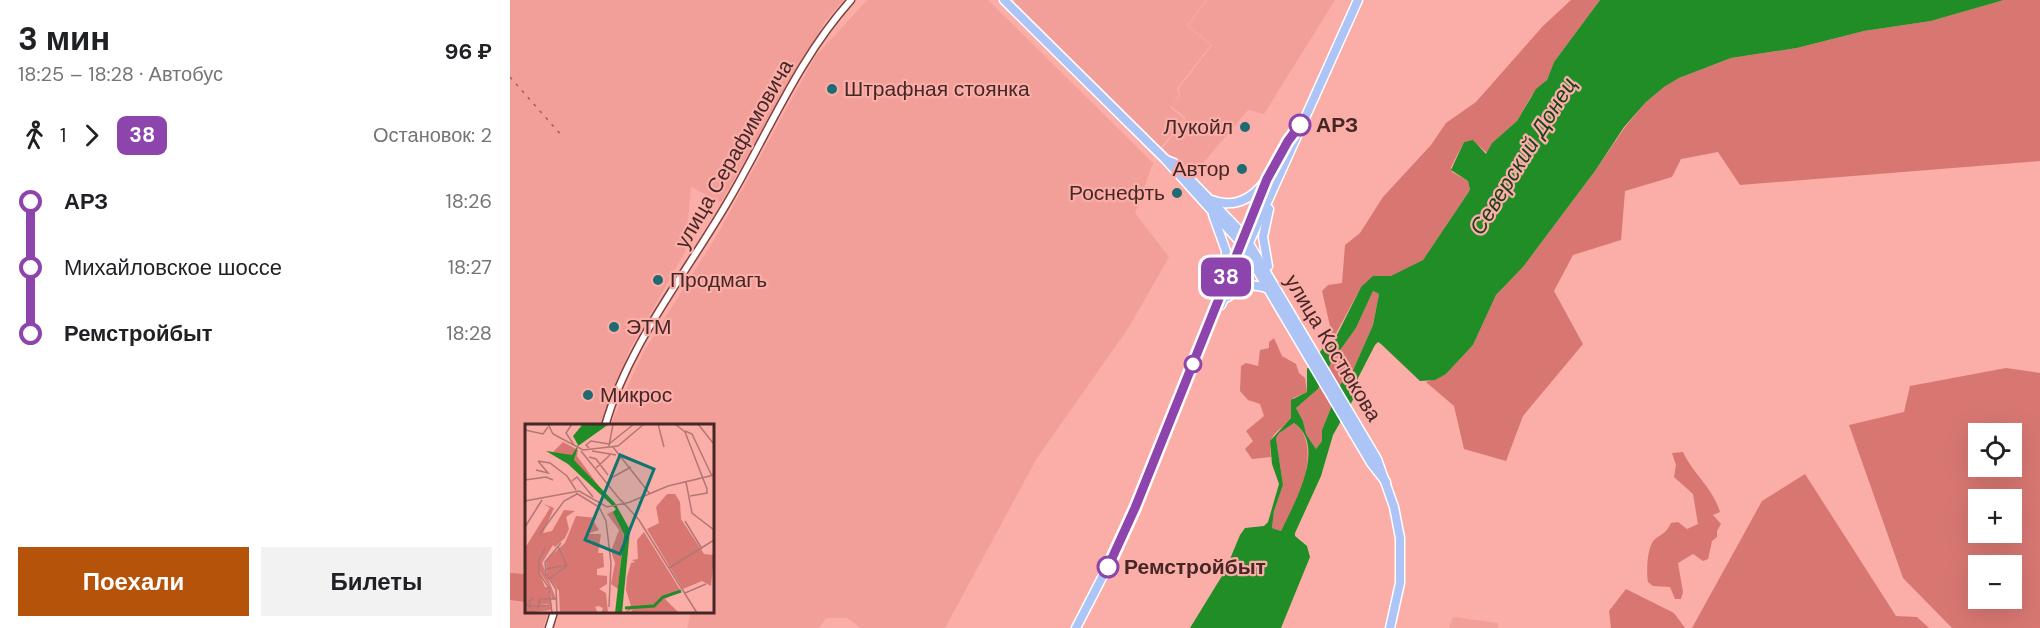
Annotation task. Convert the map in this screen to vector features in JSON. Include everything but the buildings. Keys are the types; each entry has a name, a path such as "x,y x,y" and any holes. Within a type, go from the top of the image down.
{"main road":[{"path":"1004,0 1166,160 1212,211 1245,243"},
{"path":"1076,628 1127,529 1210,323 1224,282 1275,187 1300,125 1358,0"},
{"path":"1210,323 1223,301 1267,179 1288,141 1300,125"},
{"path":"1166,160 1174,163 1210,199 1245,243"},
{"path":"1210,199 1226,204 1237,203 1255,193 1267,179"},
{"path":"1223,301 1233,291 1248,285 1273,289 1263,244 1264,230 1275,187"},
{"path":"1212,211 1226,251 1224,282"},
{"name":"улица Костюкова","path":"1245,243 1361,435 1371,463 1386,482 1394,507 1401,560 1400,583 1390,628"}],"street":[{"name":"улица Серафимовича","path":"606,424 628,362 730,198 810,53 828,26 851,0"},
{"path":"549,628 554,613"}],"shaded area":[{"path":"510,0 844,0 826,20 721,202 691,187 685,252 629,351 601,424 525,424 525,613 548,613 543,628 510,628"},
{"path":"867,0 988,0 1153,163 1135,213 1169,257 1129,327 1037,458 945,628 861,628 847,618 826,618 819,628 687,628 691,613 714,613 714,424 611,424 643,353 719,232 815,57"},
{"path":"1016,0 1206,0 1187,26 1211,45 1177,88 1179,95 1170,107 1184,119 1161,147 1014,2"},
{"path":"1207,0 1335,0 1264,114 1248,110 1192,176 1163,148 1186,118 1171,106 1180,95 1179,88 1212,45 1188,26"},
{"path":"1571,0 1600,0 1554,62 1547,80 1532,95 1517,121 1492,143 1487,153 1473,141 1464,142 1451,167 1452,172 1468,181 1470,190 1423,260 1393,276 1361,287 1333,339 1322,291 1328,285 1342,283 1345,245 1360,233 1383,197 1431,145 1446,123 1476,102 1543,26"},
{"path":"2004,0 2040,0 2040,161 1740,185 1718,152 1681,159 1672,177 1625,191 1621,240 1573,255 1554,291 1583,344 1523,416 1506,461 1464,449 1454,406 1426,382 1446,374 1473,345 1496,295 1523,267 1625,127 1646,102 1664,87 1679,78 1731,58 1797,48 1864,31 1931,21"},
{"path":"1373,291 1379,294 1373,325 1350,377 1341,383 1322,430 1322,441 1316,449 1306,434 1303,421 1296,408 1318,389 1331,363 1356,328"},
{"path":"1274,338 1282,356 1296,364 1299,373 1305,378 1307,392 1293,398 1291,418 1272,438 1271,457 1252,459 1245,449 1253,441 1246,431 1264,416 1260,404 1248,400 1240,391 1241,366 1246,363 1258,366 1260,350 1269,348 1269,342"},
{"path":"2006,368 2040,373 2040,628 1952,628 1903,578 1849,425 1904,412 1910,386"},
{"path":"1294,423 1302,431 1308,455 1299,497 1281,531 1272,528 1274,511 1283,485 1276,438 1278,433"},
{"path":"1683,452 1717,503 1720,512 1713,515 1721,524 1717,537 1712,541 1708,559 1703,561 1693,554 1678,563 1683,592 1681,599 1675,599 1670,587 1653,586 1648,582 1647,566 1652,542 1666,531 1671,523 1678,522 1687,529 1698,524 1693,494 1674,477 1676,465 1672,453"},
{"path":"1805,474 1896,616 1917,617 1929,628 1692,628 1762,501"},
{"path":"510,573 525,574 525,602 510,600"},
{"path":"1626,589 1674,613 1685,628 1611,628 1609,611"},
{"path":"1453,617 1498,623 1498,628 1449,628"}],"water":[{"name":"Северский Донец","path":"1600,0 2004,0 1931,21 1864,31 1797,48 1731,58 1679,78 1664,87 1646,102 1624,127 1595,171 1523,267 1496,295 1473,345 1446,374 1435,380 1420,381 1381,344 1378,342 1375,345 1358,378 1354,398 1333,435 1321,476 1295,533 1295,536 1307,546 1310,557 1281,628 1190,628 1225,571 1245,528 1264,526 1268,522 1279,484 1272,464 1270,441 1291,418 1291,400 1307,392 1307,369 1323,348 1332,345 1361,287 1373,276 1391,276 1423,260 1470,190 1468,181 1451,170 1464,142 1473,140 1486,154 1492,143 1517,121 1536,89 1547,80 1554,62","holes":["1373,291 1379,294 1373,325 1350,377 1341,383 1322,430 1322,441 1316,449 1306,434 1303,421 1296,408 1318,389 1331,363 1356,328","1294,423 1304,433 1308,446 1308,461 1299,492 1281,531 1272,528 1274,511 1283,485 1276,438 1279,433"]}],"railway":[{"path":"510,77 562,136"}],"bus line":[{"name":"38","path":"1108,567 1127,529 1267,179 1288,141 1300,125"}],"place":[{"name":"Штрафная стоянка","path":"832,89"},
{"name":"АРЗ","path":"1300,125"},
{"name":"Лукойл","path":"1245,127"},
{"name":"Автор","path":"1242,169"},
{"name":"Роснефть","path":"1177,193"},
{"name":"Продмагъ","path":"658,280"},
{"name":"ЭТМ","path":"614,327"},
{"name":"Микрос","path":"588,395"},
{"name":"Ремстройбыт","path":"1108,567"}]}
